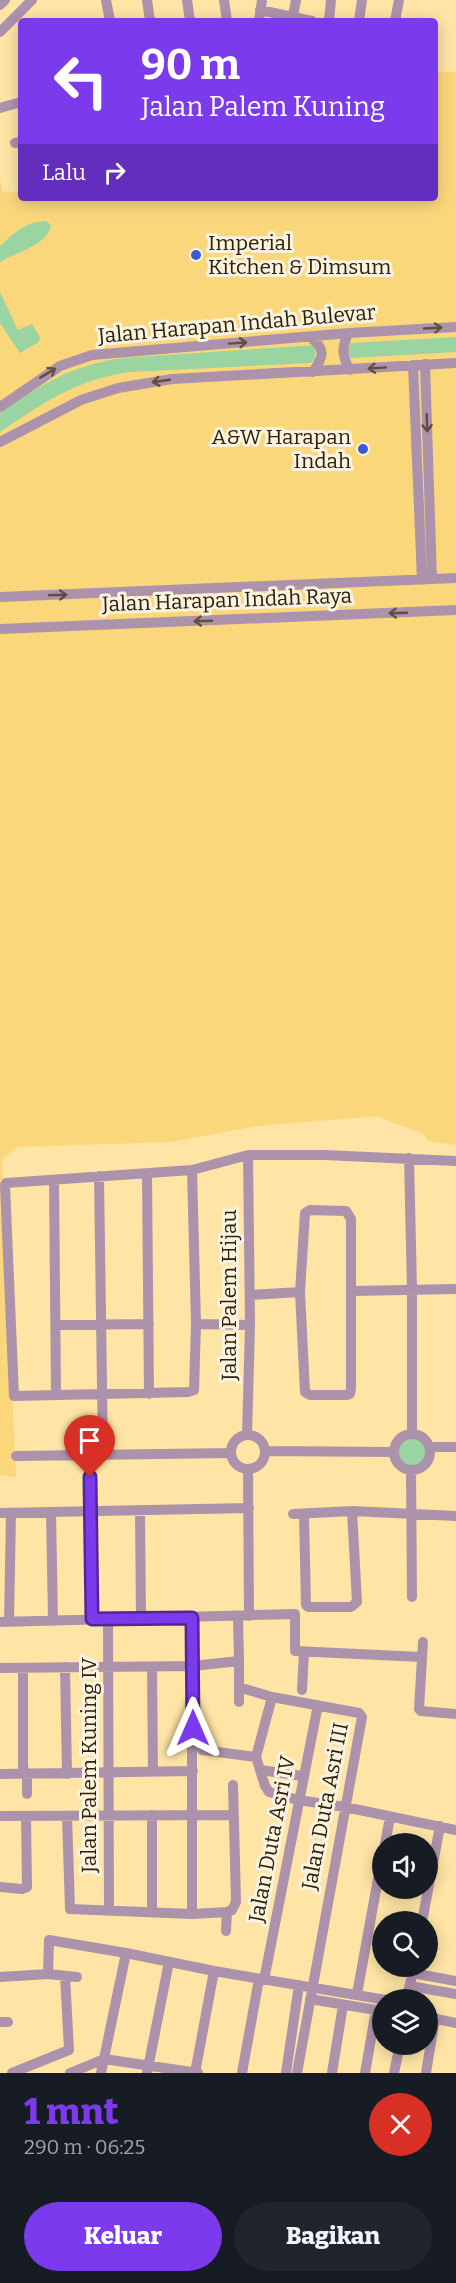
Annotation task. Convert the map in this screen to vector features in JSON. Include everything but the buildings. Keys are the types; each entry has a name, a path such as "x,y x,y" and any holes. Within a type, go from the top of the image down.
{"street":[{"path":"0,5 5,0"},
{"path":"0,32 32,0"},
{"path":"106,0 109,18"},
{"path":"147,0 150,18"},
{"path":"187,0 190,18"},
{"path":"224,0 227,18"},
{"path":"292,18 296,0"},
{"path":"329,18 331,0"},
{"path":"359,18 362,0"},
{"path":"396,18 399,0"},
{"path":"260,10 286,18"},
{"path":"0,108 18,103"},
{"name":"Jalan Harapan Indah Bulevar","path":"0,406 60,366 92,355 349,333 456,327"},
{"path":"349,333 343,351 344,361 350,370"},
{"path":"310,336 319,344 322,354 313,372"},
{"path":"0,442 81,400 118,388 172,380 456,363"},
{"path":"425,364 427,579"},
{"path":"413,365 427,579"},
{"name":"Jalan Harapan Indah Raya","path":"0,597 456,578"},
{"name":"Jalan Harapan Indah Raya","path":"0,629 456,610"},
{"path":"192,1170 196,1324 194,1390 149,1394 14,1396 5,1185 9,1182 192,1170 249,1155 324,1155 456,1161"},
{"name":"Jalan Palem Hijau","path":"247,1435 250,1325 249,1155"},
{"path":"409,1158 412,1434"},
{"path":"147,1174 149,1394"},
{"path":"99,1176 103,1455"},
{"path":"54,1180 56,1395"},
{"path":"310,1210 346,1211 349,1214 352,1291 350,1394 310,1395 305,1392 300,1292 305,1213 310,1210"},
{"path":"352,1291 456,1289"},
{"path":"250,1295 300,1292"},
{"path":"56,1325 149,1324"},
{"path":"196,1324 250,1325"},
{"path":"412,1434 422,1437 429,1447 427,1461 411,1470 399,1464 394,1452 399,1439 412,1434"},
{"path":"247,1435 260,1440 265,1451 259,1466 248,1469 239,1466 231,1453 236,1441 247,1435"},
{"path":"429,1447 456,1447"},
{"path":"265,1451 394,1452"},
{"path":"16,1456 231,1453"},
{"path":"89,1455 92,1619"},
{"path":"239,1702 239,1661 244,1616 249,1508 248,1469"},
{"path":"411,1470 412,1597"},
{"path":"249,1508 5,1513 5,1622 296,1614 294,1649 304,1652 421,1657"},
{"path":"140,1510 141,1618"},
{"path":"352,1511 357,1602 351,1607 307,1606 299,1514 352,1511 456,1516"},
{"path":"51,1512 53,1620"},
{"path":"192,1618 192,1914"},
{"name":"Jalan Palem Kuning IV","path":"108,1619 109,1910"},
{"path":"423,1641 419,1710 456,1714"},
{"path":"302,1689 304,1652"},
{"path":"0,1668 193,1666 239,1661"},
{"path":"152,1666 153,1772"},
{"path":"65,1667 67,1774"},
{"path":"23,1668 23,1767 27,1794"},
{"name":"Jalan Duta Asri III","path":"245,1689 359,1713 362,1717 297,2073"},
{"path":"272,1696 256,1757 269,1792 298,1800 345,1807 456,1830"},
{"name":"Jalan Duta Asri IV","path":"242,2073 318,1706"},
{"path":"202,1750 256,1757"},
{"path":"261,1770 302,1776"},
{"path":"0,1774 193,1771"},
{"path":"67,1816 69,1908 71,1910 192,1914 227,1912 232,1910 237,1902 233,1785"},
{"path":"152,1815 152,1912"},
{"path":"0,1816 233,1815"},
{"path":"0,1887 22,1890 27,1887 26,1816"},
{"path":"387,1833 390,1817"},
{"path":"424,1911 440,1826"},
{"path":"357,1994 374,1899"},
{"path":"226,1931 227,1912"},
{"path":"48,1974 49,1940 213,1971 372,1997"},
{"path":"101,2073 126,1953"},
{"path":"148,2068 169,1962"},
{"path":"70,2073 104,2059 148,2068 196,2073 213,1971"},
{"path":"0,1977 48,1974 77,1977"},
{"path":"12,2073 69,2050 65,1976"},
{"path":"438,1976 456,1981"},
{"path":"409,1989 412,1977"},
{"path":"286,2073 299,1985"},
{"path":"410,1986 456,1994"},
{"path":"310,1999 372,2010"},
{"path":"332,2073 343,2005"},
{"path":"438,2019 456,2023"},
{"path":"365,2073 372,2042"},
{"path":"394,2073 398,2055"},
{"path":"426,2073 428,2055"}],"shaded area":[{"path":"438,72 456,72 456,1145 429,1141 422,1133 376,1116 257,1126 170,1142 18,1147 2,1160 16,1477 0,1475 0,176 2,191 18,193 18,201 438,201"}],"green space":[{"path":"46,221 51,225 43,239 30,248 0,262 0,246 10,237 26,226"},
{"path":"0,292 18,330 32,324 40,337 39,342 20,353 0,323"},
{"path":"456,337 456,352 350,358 348,350 350,343"},
{"path":"315,345 315,360 311,363 130,372 111,375 61,394 0,432 0,413 29,393 72,371 104,361"},
{"path":"412,1434 425,1439 430,1452 425,1465 412,1470 399,1465 394,1452 399,1439"}],"place":[{"name":"Imperial Kitchen & Dimsum","path":"196,255"},
{"name":"A&W Harapan Indah","path":"363,449"}],"route":[{"path":"90,1477 92,1619 192,1618 193,1728"}]}
